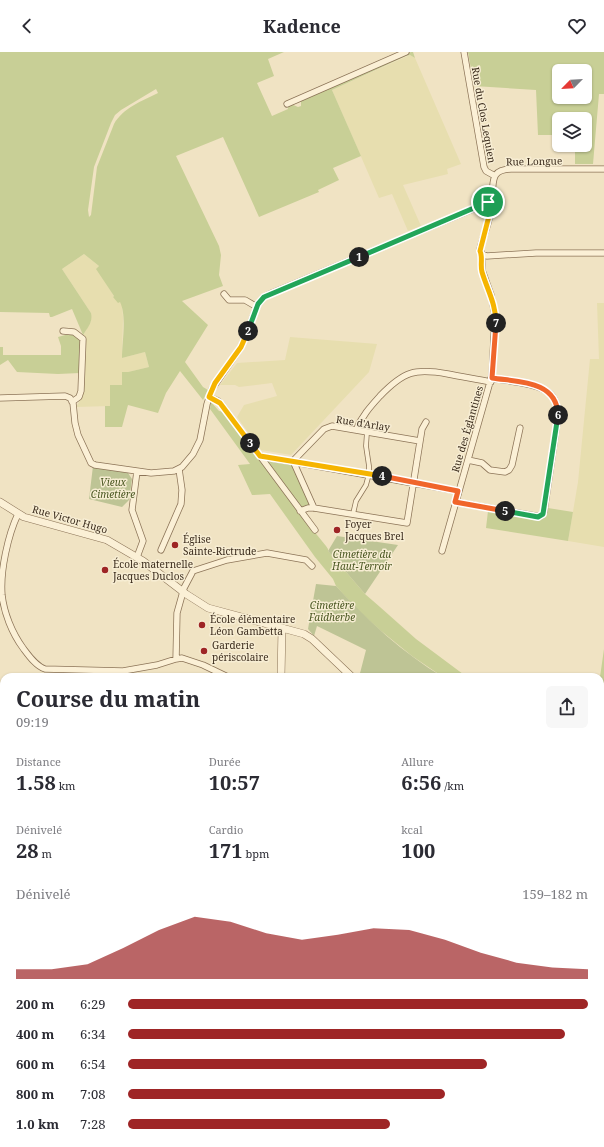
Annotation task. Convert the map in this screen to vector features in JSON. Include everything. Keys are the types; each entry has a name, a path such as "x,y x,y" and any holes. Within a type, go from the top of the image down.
{"street":[{"path":"287,104 406,52"},
{"name":"Rue du Clos Lequien","path":"464,52 484,167 486,171 494,176"},
{"name":"Rue Longue","path":"482,254 480,247 490,212 488,202 491,196 492,183 494,176 500,171 508,169 604,169"},
{"path":"0,398 69,397 72,402 79,439 91,463 95,465 151,473 174,471 179,469 193,454 199,443 209,397 215,383 241,347 257,307 262,299 268,295 488,202"},
{"path":"482,254 487,256 536,253 604,253"},
{"name":"Rue des Églantines","path":"442,551 491,380 495,315 491,295 482,270 482,254"},
{"path":"224,294 229,300 245,300 257,307"},
{"path":"63,331 74,332 83,339 80,394 78,398 72,402"},
{"path":"356,430 367,410 390,386 407,374 417,371 429,371 539,386 550,392 556,402 558,417 544,512 542,515 538,517 455,502"},
{"path":"209,397 218,401 222,405 314,530"},
{"path":"300,511 308,508 314,508 407,523 420,441 423,427 426,422"},
{"name":"Rue d'Arlay","path":"292,461 326,427 332,426 420,441"},
{"path":"468,460 482,463 490,470 505,472 509,470 512,465 520,428"},
{"path":"353,514 356,501 366,485 369,474 366,446 367,432"},
{"path":"260,456 369,474 458,491"},
{"path":"292,461 314,508"},
{"path":"161,550 181,504 182,490 179,469"},
{"path":"137,471 132,510 143,541 137,557"},
{"name":"Rue Victor Hugo","path":"0,502 18,514 49,524 101,537 137,557 208,608 298,631 310,637 348,673"},
{"path":"18,514 6,552 2,580 2,595 9,623 16,637 26,652 39,666 45,669 123,671 157,665 176,658 182,658 214,669 218,673"},
{"path":"176,658 176,616 183,591 191,572 227,560 267,553 306,560 312,566"},
{"path":"281,673 282,628"}],"shaded area":[{"path":"410,55 415,58 461,164 447,169 448,174 403,185 421,226 408,231 392,194 379,198 332,90"},
{"path":"84,254 99,266 97,269 114,296 113,297 120,301 122,305 122,358 145,352 149,367 122,372 122,385 110,406 76,407 79,402 81,339 91,321 91,313 62,269"},
{"path":"597,303 604,303 604,547 568,541 578,482 590,359 599,359"},
{"path":"290,337 377,344 369,372 291,455 261,450 237,417 244,405 277,396 272,383 239,387 235,385 220,385 237,363 285,360"}],"green space":[{"path":"0,52 284,52 268,59 274,76 257,83 272,116 288,109 287,105 291,104 298,107 301,106 301,101 413,52 415,58 410,55 406,56 332,90 361,156 333,168 339,180 318,190 319,192 259,217 223,137 176,156 219,246 221,255 219,275 223,286 182,301 208,325 185,362 203,387 208,390 203,400 180,371 166,393 158,413 128,405 122,427 105,427 105,406 110,406 110,385 122,385 122,372 149,367 145,352 122,358 124,322 120,302 118,303 113,297 114,296 96,269 99,266 84,254 62,269 91,313 91,322 83,335 72,309 52,317 50,317 49,313 0,312","holes":["156,89 158,93 128,109 114,124 97,167 91,215 89,217 88,210 94,167 115,115"]},
{"path":"468,52 604,52 604,94 599,94 593,164 575,164 575,152 592,152 592,112 552,112 552,135 538,135 536,90 474,86"},
{"path":"73,334 81,340 80,373 58,374 17,372 8,360 0,365 0,347 3,347 3,355 61,355 61,346 58,337"},
{"path":"211,402 219,411 225,412 304,519 326,546 328,551 365,594 416,639 462,673 437,673 412,656 357,609 336,586 333,579 315,557 270,494 252,495 238,465 250,464 210,409"},
{"path":"268,460 292,464 311,506 301,509 267,462"},
{"name":"Vieux Cimetière","path":"93,466 128,473 132,479 129,500 122,507 89,499"},
{"path":"548,508 573,512 568,541 486,528 488,511 538,520 547,514"},
{"name":"Cimetière du Haut-Terroir","path":"337,536 398,545 365,594 328,551"},
{"name":"Cimetière Faidherbe","path":"316,584 336,586 386,636 436,673 360,673 366,650 317,626 314,636 308,629"},
{"path":"604,649 604,673 601,673"}],"place":[{"name":"Foyer Jacques Brel","path":"337,530"},
{"name":"Église Sainte-Rictrude","path":"175,545"},
{"name":"École maternelle Jacques Duclos","path":"105,570"},
{"name":"École élémentaire Léon Gambetta","path":"202,625"},
{"name":"Garderie périscolaire","path":"204,651"}],"route":[{"path":"488,202 490,212 480,251 482,254 482,270 491,295 495,315 492,378 539,386 550,392 558,409 558,420 544,512 542,515 538,517 455,502 458,491 369,474 260,456 222,405 218,401 209,397 215,383 241,347 260,301 264,297 488,202"}]}
